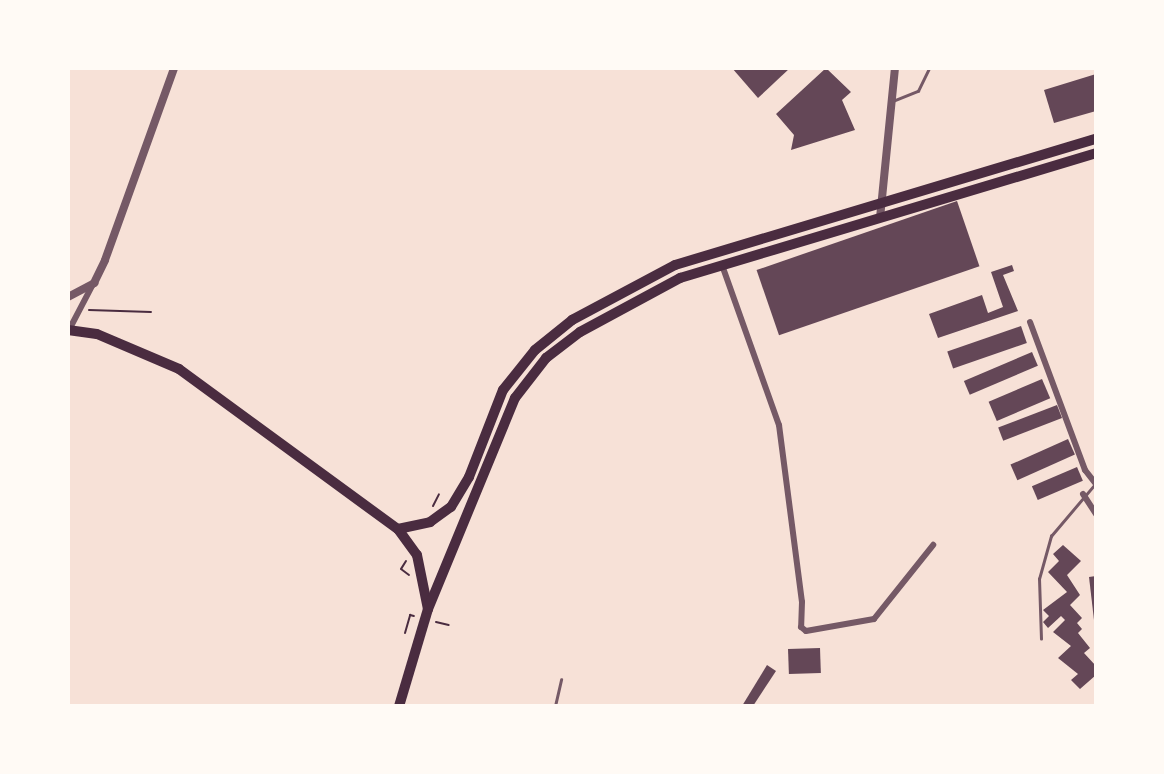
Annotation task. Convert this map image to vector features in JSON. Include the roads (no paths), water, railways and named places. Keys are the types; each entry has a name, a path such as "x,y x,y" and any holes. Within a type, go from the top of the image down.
{"main road":[{"path":"398,529 430,522 451,507 469,477 503,390 535,350 572,320 674,265 1096,139"},
{"path":"399,706 428,609 515,398 529,378 580,332 680,278 1096,153"},
{"path":"68,331 97,334 179,369 398,529 417,555 428,609"}],"street":[{"path":"68,331 94,283 174,68"},
{"path":"880,218 895,68"},
{"path":"722,265 779,425 802,602 801,627 806,631 874,619 933,545"},
{"path":"68,297 94,283"},
{"path":"1031,323 1085,470 1096,483"},
{"path":"1083,494 1096,514"}],"lane":[{"path":"892,102 918,91 929,68"},
{"path":"1041,639 1039,579 1048,547 1083,494 1096,483"},
{"path":"555,706 561,680"}]}
